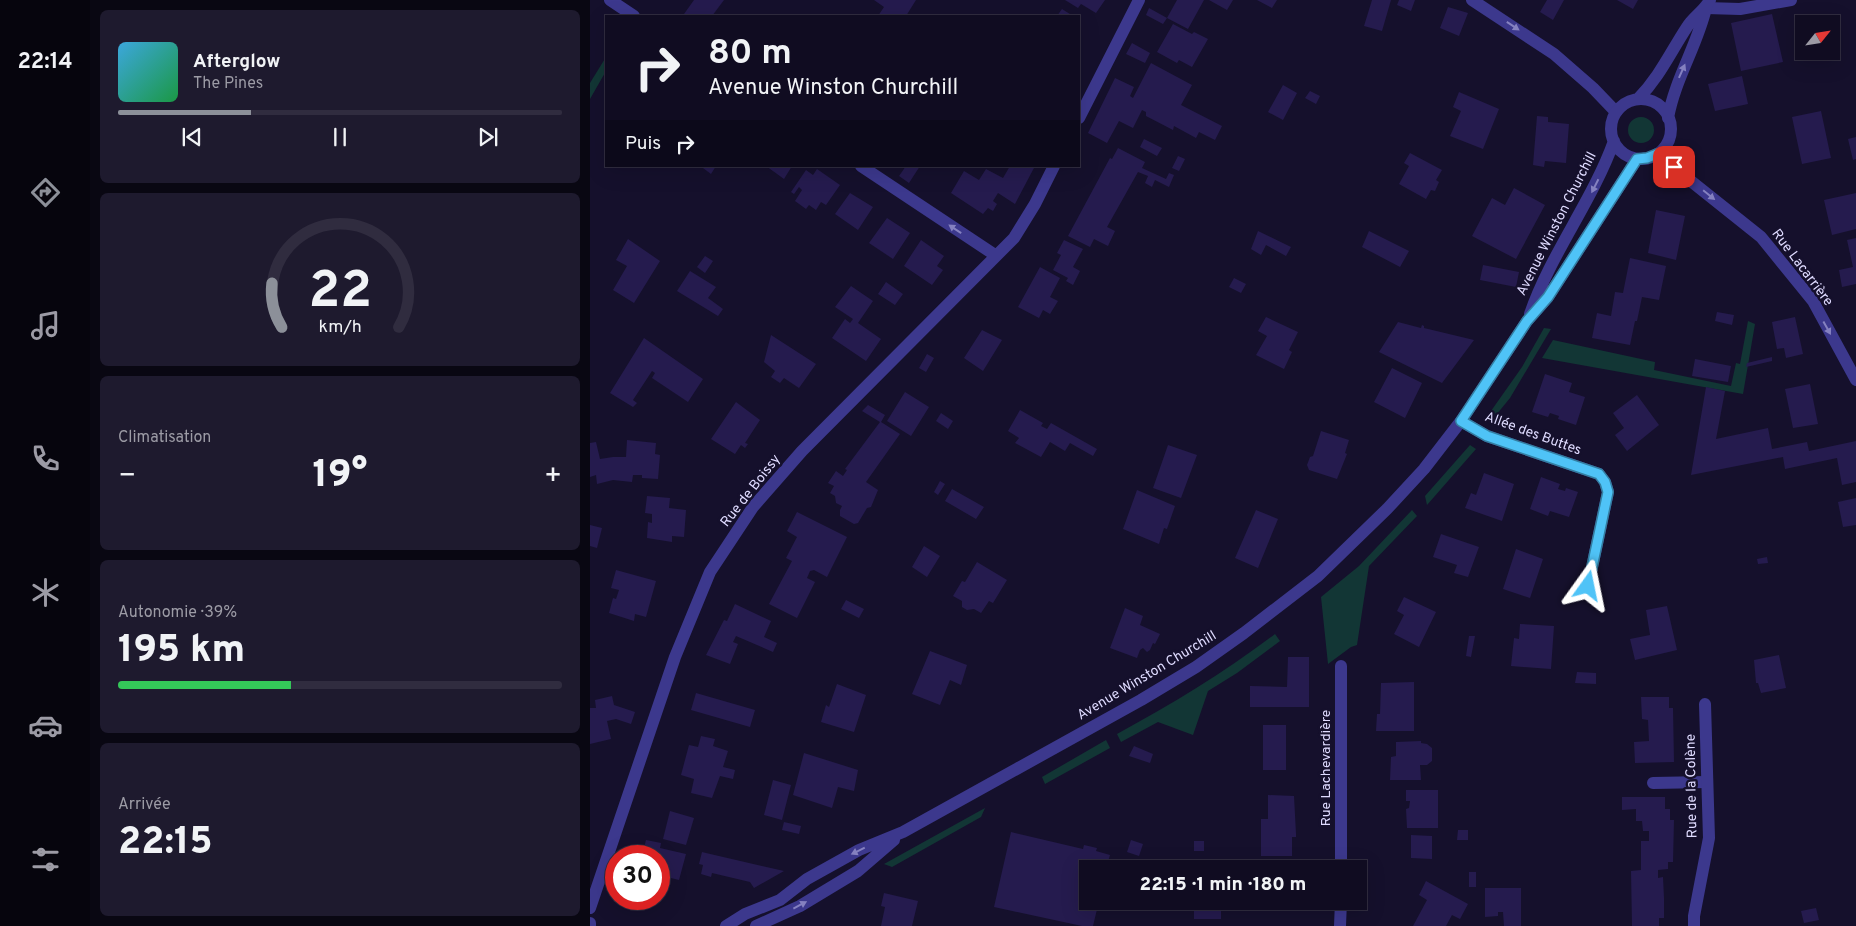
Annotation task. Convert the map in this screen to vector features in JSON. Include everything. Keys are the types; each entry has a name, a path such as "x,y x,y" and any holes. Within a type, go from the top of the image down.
{"street":[{"path":"610,0 632,15"},
{"path":"1080,116 1139,0"},
{"path":"1472,0 1554,54 1593,88 1616,112"},
{"path":"1708,4 1740,9 1791,0"},
{"path":"1638,99 1662,72 1688,25 1708,4"},
{"path":"1668,118 1672,96 1700,32 1708,4"},
{"path":"1638,99 1655,102 1663,109 1668,118 1670,128 1669,138 1657,154 1637,159 1628,156 1620,150 1611,132 1616,112 1629,101 1638,99"},
{"name":"Avenue Winston Churchill","path":"1527,321 1538,290 1596,186 1614,141"},
{"name":"Rue Lacarrière","path":"1657,154 1761,237 1813,302 1856,380"},
{"name":"Avenue Winston Churchill","path":"726,926 746,914 780,900 807,879 859,850 903,832 1140,700 1196,667 1312,581 1365,531 1424,469 1461,421 1527,321 1548,297 1637,159"},
{"path":"862,167 995,256"},
{"name":"Rue de Boissy","path":"590,908 675,657 710,572 753,507 802,450 1014,238 1035,204 1054,167"},
{"name":"Allée des Buttes","path":"1461,421 1487,436 1599,474 1605,482 1608,492 1588,586"},
{"name":"Rue Lachevardière","path":"1341,666 1341,860"},
{"name":"Rue de la Colène","path":"1694,926 1694,916 1709,838 1705,704"},
{"path":"1653,783 1707,782"},
{"name":"Avenue Winston Churchill","path":"756,926 800,906 858,871 903,832"},
{"path":"1340,910 1340,926"}],"green space":[{"path":"605,59 605,73 590,99 590,83"},
{"path":"1641,117 1650,121 1654,130 1650,139 1641,143 1632,139 1628,130 1632,121"},
{"path":"1748,321 1755,324 1743,394 1542,358 1553,340 1655,362 1654,370 1731,386 1736,363 1740,364"},
{"path":"1544,328 1551,329 1510,398 1492,420 1491,411 1522,367"},
{"path":"1470,445 1476,449 1427,505 1425,496"},
{"path":"1412,510 1417,516 1369,566 1357,645 1351,647 1328,664 1321,597 1359,566"},
{"path":"1275,634 1280,641 1237,673 1208,691 1193,735 1158,722 1121,742 1117,734 1198,687"},
{"path":"1106,740 1110,748 1045,784 1042,777"},
{"path":"985,808 981,817 892,867 884,864"}],"building":[{"path":"694,0 724,0 713,15 684,14"},
{"path":"874,0 916,0 907,15 879,15 884,7"},
{"path":"1065,0 1105,0 1096,13 1081,4 1078,8"},
{"path":"1177,0 1204,0 1188,29 1167,18"},
{"path":"1209,0 1233,0 1227,10"},
{"path":"1257,0 1277,0 1272,8"},
{"path":"1372,0 1391,0 1382,31 1364,26"},
{"path":"1399,0 1415,0 1411,11 1397,5"},
{"path":"1547,0 1564,0 1553,20 1540,12"},
{"path":"1617,0 1638,0 1633,9"},
{"path":"1448,7 1468,13 1459,36 1440,28"},
{"path":"1149,8 1167,18 1163,24 1146,15"},
{"path":"1062,9 1071,15 1058,15"},
{"path":"1772,14 1783,62 1741,71 1731,23"},
{"path":"1173,24 1192,34 1194,32 1208,39 1192,67 1179,60 1177,63 1157,52"},
{"path":"1132,43 1150,53 1145,63 1126,54"},
{"path":"1151,63 1192,85 1181,105 1222,126 1215,140 1199,132 1196,138 1174,126 1173,130 1146,116 1146,112 1142,110 1133,128 1119,121 1107,143 1088,133 1115,78 1134,87 1130,96 1133,98"},
{"path":"1742,76 1748,104 1715,111 1708,84"},
{"path":"1283,85 1297,93 1283,120 1268,112"},
{"path":"1310,91 1320,96 1316,104 1305,98"},
{"path":"1459,92 1499,109 1483,149 1450,136 1461,111 1453,107"},
{"path":"1821,111 1831,158 1802,164 1792,117"},
{"path":"1537,116 1548,117 1548,122 1569,124 1566,163 1545,161 1544,167 1533,165"},
{"path":"1856,137 1856,159 1853,160 1848,139"},
{"path":"1144,139 1162,148 1157,156 1140,147"},
{"path":"1118,148 1145,162 1142,168 1166,179 1169,173 1174,175 1169,187 1155,180 1152,187 1145,183 1148,176 1138,172 1107,227 1115,231 1108,246 1094,239 1090,247 1068,236 1110,158 1112,159"},
{"path":"1410,153 1442,170 1436,180 1439,182 1435,191 1431,190 1426,199 1399,184 1409,166 1404,163"},
{"path":"1178,156 1185,159 1179,171 1172,168"},
{"path":"704,167 715,167 711,174"},
{"path":"767,167 791,167 784,179"},
{"path":"905,167 919,167 909,183 899,176"},
{"path":"1009,167 1034,167 1015,204 998,193 993,201 997,204 993,211 988,208 983,214 951,193 964,171 979,180 986,169 1003,178"},
{"path":"817,169 840,185 826,205 821,202 816,210 809,205 806,209 795,201 802,190 799,187 794,194 791,192 806,170 813,175"},
{"path":"1514,188 1545,205 1516,259 1472,236 1492,198 1505,205"},
{"path":"850,193 873,207 858,230 835,214"},
{"path":"1856,193 1856,229 1832,235 1824,200"},
{"path":"1656,210 1685,216 1676,260 1648,253"},
{"path":"887,218 910,233 893,259 869,243"},
{"path":"1258,231 1291,247 1286,256 1266,245 1261,255 1251,249"},
{"path":"1369,231 1409,251 1400,267 1362,247"},
{"path":"1856,238 1856,284 1842,287 1839,270 1853,267 1847,240"},
{"path":"628,239 660,261 634,303 613,290 627,266 616,260"},
{"path":"921,240 944,256 937,266 943,270 932,285 904,266"},
{"path":"1064,240 1083,249 1073,267 1080,271 1073,285 1066,281 1068,278 1053,270 1061,255 1057,253"},
{"path":"705,256 713,261 705,273 697,267"},
{"path":"1630,258 1666,266 1659,300 1642,297 1630,345 1592,338 1597,313 1611,316 1615,292 1623,293"},
{"path":"1483,265 1519,272 1516,287 1480,280"},
{"path":"1040,267 1060,278 1050,297 1058,301 1050,314 1043,310 1039,318 1018,307"},
{"path":"690,271 716,287 708,298 723,309 718,316 677,291"},
{"path":"1234,278 1246,284 1241,293 1229,287"},
{"path":"886,282 903,294 895,305 878,294"},
{"path":"851,286 873,301 858,323 881,339 866,361 832,338 845,319 850,323 853,319 835,307"},
{"path":"1717,312 1734,315 1732,325 1715,321"},
{"path":"1266,317 1298,332 1289,350 1292,352 1284,369 1256,355 1267,336 1258,331"},
{"path":"1795,317 1803,354 1786,358 1784,348 1777,349 1772,322"},
{"path":"1398,322 1421,328 1422,325 1424,328 1474,340 1442,383 1379,352"},
{"path":"982,330 1002,340 983,371 964,358"},
{"path":"771,335 816,364 799,388 784,378 780,383 771,377 775,371 764,362"},
{"path":"644,338 703,379 688,402 652,378 655,373 652,371 633,400 637,403 633,407 610,393"},
{"path":"927,354 934,358 926,372 919,368"},
{"path":"1772,357 1772,361 1746,367 1747,363"},
{"path":"1695,359 1731,366 1728,382 1692,376"},
{"path":"1392,368 1422,383 1405,418 1374,402"},
{"path":"1545,374 1572,383 1569,392 1585,397 1576,425 1558,419 1559,416 1550,413 1548,417 1532,412"},
{"path":"1810,384 1818,424 1793,428 1785,389"},
{"path":"1706,387 1725,391 1716,439 1768,428 1772,449 1807,442 1809,451 1856,441 1856,482 1842,485 1837,458 1785,469 1783,457 1691,475"},
{"path":"905,392 929,407 911,436 887,421"},
{"path":"1637,395 1659,425 1627,451 1615,435 1624,428 1613,413"},
{"path":"736,402 760,420 745,443 748,444 745,448 741,445 735,454 711,439"},
{"path":"868,405 885,415 881,422 900,434 866,482 878,490 871,507 867,508 858,523 854,524 840,516 842,506 836,503 835,496 830,493 834,486 828,483 836,471 843,476 847,470 845,469 880,422 862,411"},
{"path":"1020,410 1043,423 1041,426 1047,429 1051,423 1097,449 1093,456 1070,443 1065,451 1050,442 1041,457 1015,443 1019,438 1008,431"},
{"path":"941,413 953,421 948,429 936,421"},
{"path":"1321,431 1349,440 1345,453 1347,454 1337,479 1309,470 1307,465 1310,457 1313,456"},
{"path":"627,440 656,443 655,454 660,455 658,479 642,478 642,475 633,475 632,482 613,480 597,484 596,475 590,477 590,443 596,442 600,459 626,457"},
{"path":"1168,445 1197,455 1181,498 1153,488"},
{"path":"1484,473 1514,484 1502,521 1465,508 1471,493 1476,495"},
{"path":"1541,477 1560,484 1558,489 1565,491 1566,488 1578,492 1569,517 1550,511 1548,516 1530,509"},
{"path":"940,481 945,484 938,495 934,492"},
{"path":"952,489 984,507 976,519 945,501"},
{"path":"1137,490 1175,506 1167,529 1164,528 1159,544 1123,529"},
{"path":"647,496 670,498 669,508 686,510 684,537 672,536 672,542 647,538 648,522 652,523 652,514 645,513"},
{"path":"1856,498 1856,525 1843,527 1838,502"},
{"path":"1256,510 1278,519 1258,568 1235,558"},
{"path":"797,512 847,537 827,577 814,570 810,571 807,578 815,582 797,618 769,604 792,561 786,558 797,537 787,531"},
{"path":"590,525 602,528 597,548 590,546"},
{"path":"1441,534 1479,547 1468,577 1454,573 1457,565 1433,557"},
{"path":"924,546 940,556 927,577 912,567"},
{"path":"1516,549 1543,559 1530,598 1503,589"},
{"path":"1767,557 1768,563 1758,564 1757,559"},
{"path":"977,562 1007,580 993,603 989,601 981,613 974,609 967,610 962,607 962,601 953,596 962,581 965,582"},
{"path":"616,570 656,581 646,617 635,614 634,621 609,613 613,598 616,599 619,590 611,588"},
{"path":"1404,597 1436,612 1419,647 1394,634 1404,615 1397,611"},
{"path":"846,600 864,609 859,618 841,609"},
{"path":"735,604 771,621 764,637 777,643 773,652 736,636 733,642 738,644 730,664 706,655 724,620 727,621"},
{"path":"1667,606 1677,650 1635,660 1630,639 1650,635 1646,610"},
{"path":"1125,608 1143,616 1140,625 1160,634 1150,650 1147,652 1143,648 1140,650 1137,658 1110,648"},
{"path":"1520,624 1554,626 1551,669 1511,666 1514,638 1519,639"},
{"path":"1469,636 1475,636 1471,657 1466,656"},
{"path":"930,651 967,665 961,685 950,680 940,705 912,694"},
{"path":"1779,655 1786,688 1761,693 1758,683 1756,683 1754,660"},
{"path":"1288,657 1309,657 1309,707 1250,707 1250,686 1287,687"},
{"path":"1577,672 1596,673 1596,684 1575,683"},
{"path":"1414,682 1414,731 1376,731 1377,714 1380,714 1381,683"},
{"path":"837,684 866,695 854,732 821,722 826,705 829,707"},
{"path":"696,693 755,710 750,727 691,710"},
{"path":"612,696 614,705 635,712 631,724 616,719 607,721 611,739 590,744 590,708 596,708 595,700"},
{"path":"1641,697 1669,697 1669,708 1673,708 1674,762 1635,763 1634,742 1649,741 1648,720 1642,719"},
{"path":"1263,725 1286,725 1286,770 1263,770"},
{"path":"701,736 715,739 713,746 728,751 723,767 735,770 733,779 720,776 712,798 691,793 694,779 681,775 689,745 698,747"},
{"path":"1421,741 1421,743 1427,744 1432,748 1432,761 1427,765 1420,765 1421,780 1390,780 1391,757 1396,756 1396,742"},
{"path":"1134,746 1153,754 1150,763 1129,756"},
{"path":"804,753 858,770 854,791 838,787 832,808 793,795"},
{"path":"773,780 791,785 782,820 764,815"},
{"path":"1406,790 1438,790 1438,828 1407,828 1406,809 1409,808 1410,801 1406,801"},
{"path":"1268,795 1294,796 1296,837 1292,837 1292,856 1261,856 1261,819 1268,819"},
{"path":"1622,797 1665,797 1665,809 1670,809 1670,820 1674,820 1673,862 1668,862 1668,869 1658,870 1658,878 1663,877 1664,898 1664,918 1659,918 1659,926 1632,926 1631,871 1641,870 1641,841 1649,841 1649,831 1643,831 1642,821 1636,821 1636,809 1622,810"},
{"path":"670,811 694,818 686,845 663,839"},
{"path":"784,822 801,826 799,834 782,830"},
{"path":"1458,830 1468,830 1468,840 1457,840"},
{"path":"1011,832 1083,849 1084,845 1097,848 1096,851 1110,855 1109,860 1079,860 1079,910 1097,910 1093,926 1082,926 994,907"},
{"path":"1411,835 1432,836 1432,859 1411,858"},
{"path":"646,840 661,843 661,845 645,845"},
{"path":"1131,840 1143,844 1139,856 1127,852"},
{"path":"1194,841 1204,841 1204,851 1194,851"},
{"path":"670,850 686,854 679,880 670,878"},
{"path":"702,852 784,871 754,888 750,882 712,873 711,877 701,874 703,865 699,864"},
{"path":"1469,872 1476,872 1476,887 1469,887"},
{"path":"1426,881 1468,904 1460,919 1452,915 1446,926 1413,926 1427,900 1419,895"},
{"path":"1485,888 1521,888 1521,926 1504,926 1503,912 1498,912 1498,916 1485,917"},
{"path":"884,893 918,901 912,926 881,926 885,907 881,906"},
{"path":"1816,908 1819,920 1804,923 1801,911"},
{"path":"1194,910 1221,910 1221,919 1194,919"}],"route":[{"path":"1588,586 1608,492 1605,482 1599,474 1487,436 1461,421 1511,348 1527,321 1548,297 1637,159 1657,154 1674,167"}]}
